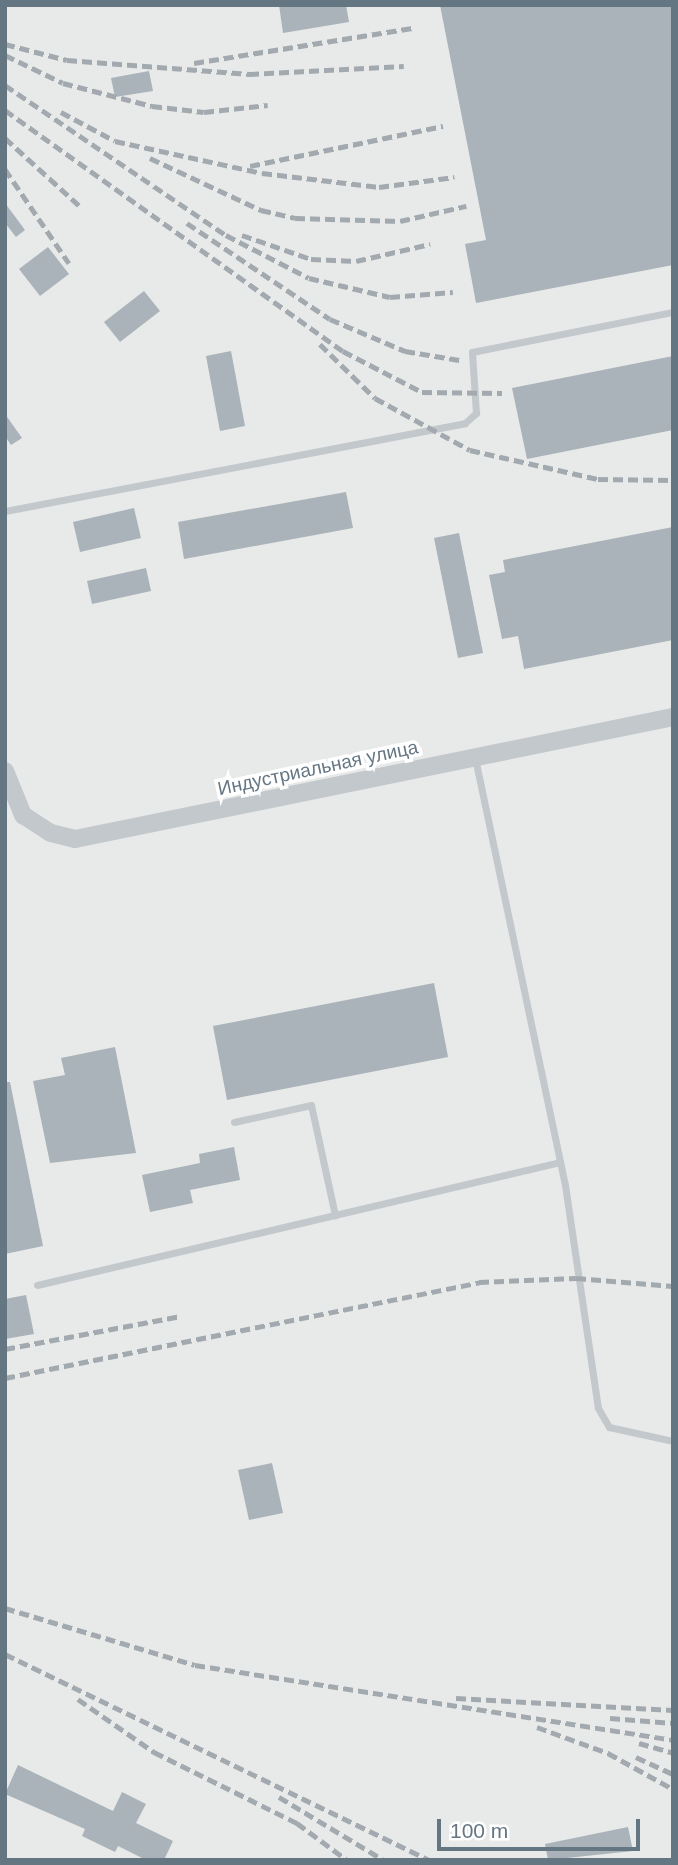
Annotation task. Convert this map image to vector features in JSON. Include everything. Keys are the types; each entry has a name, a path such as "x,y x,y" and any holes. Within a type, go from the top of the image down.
{"street":[{"name":"Индустриальная улица","path":"5,771 23,815 51,833 75,839 673,717"}],"lane":[{"path":"5,511 465,423 476,413 472,352 673,312"},
{"path":"475,757 559,1162 598,1408 609,1427 673,1441"},
{"path":"234,1122 312,1105 335,1215"},
{"path":"37,1285 559,1162"}],"shaded area":[{"path":"5,5 673,5 673,1860 5,1860"}],"building":[{"path":"279,5 346,5 349,22 283,33"},
{"path":"440,5 673,5 673,265 476,303 465,244 486,240"},
{"path":"149,71 153,91 115,97 111,78"},
{"path":"5,203 25,230 16,237 5,223"},
{"path":"48,247 69,274 40,296 19,269"},
{"path":"144,291 160,311 120,342 104,322"},
{"path":"231,351 245,426 220,431 206,356"},
{"path":"673,356 673,430 527,459 512,388"},
{"path":"5,414 22,438 11,445 5,436"},
{"path":"346,492 353,528 184,559 178,522"},
{"path":"134,508 141,538 80,552 73,522"},
{"path":"673,527 673,640 524,669 518,636 502,639 489,575 505,572 503,560"},
{"path":"459,533 483,653 458,658 434,538"},
{"path":"146,568 151,591 92,604 87,581"},
{"path":"434,983 448,1057 227,1100 213,1026"},
{"path":"115,1047 136,1153 50,1163 33,1081 65,1075 61,1058"},
{"path":"5,1082 10,1082 43,1246 5,1254"},
{"path":"234,1147 240,1180 190,1190 193,1203 150,1212 142,1175 200,1163 199,1154"},
{"path":"26,1295 34,1334 5,1339 5,1299"},
{"path":"272,1463 283,1513 249,1520 238,1470"},
{"path":"18,1765 113,1811 122,1792 146,1804 136,1823 173,1841 164,1860 146,1860 118,1846 115,1852 82,1836 85,1829 5,1794"},
{"path":"628,1827 633,1851 548,1860 545,1844"}],"railway":[{"path":"194,63 412,28"},
{"path":"5,44 67,60 249,74 404,66"},
{"path":"5,55 63,83 152,106 204,112 268,105"},
{"path":"5,85 226,235 309,278 390,297 453,292"},
{"path":"5,110 343,351 422,392 502,393"},
{"path":"61,112 115,141 262,173 379,187 454,177"},
{"path":"250,166 443,126"},
{"path":"5,138 82,208"},
{"path":"150,158 261,210 295,218 400,221 466,206"},
{"path":"5,169 69,263"},
{"path":"187,223 330,319 405,351 459,360"},
{"path":"242,235 311,259 356,261 430,244"},
{"path":"320,344 375,398 470,450 598,479 673,480"},
{"path":"5,1378 479,1282 576,1278 673,1286"},
{"path":"5,1349 181,1316"},
{"path":"5,1608 195,1665 673,1740"},
{"path":"5,1654 429,1860"},
{"path":"456,1698 673,1710"},
{"path":"78,1699 154,1752 297,1823 347,1860"},
{"path":"610,1718 673,1723"},
{"path":"537,1727 608,1753 673,1789"},
{"path":"639,1743 673,1753"},
{"path":"636,1757 673,1774"},
{"path":"279,1797 384,1860"}]}
